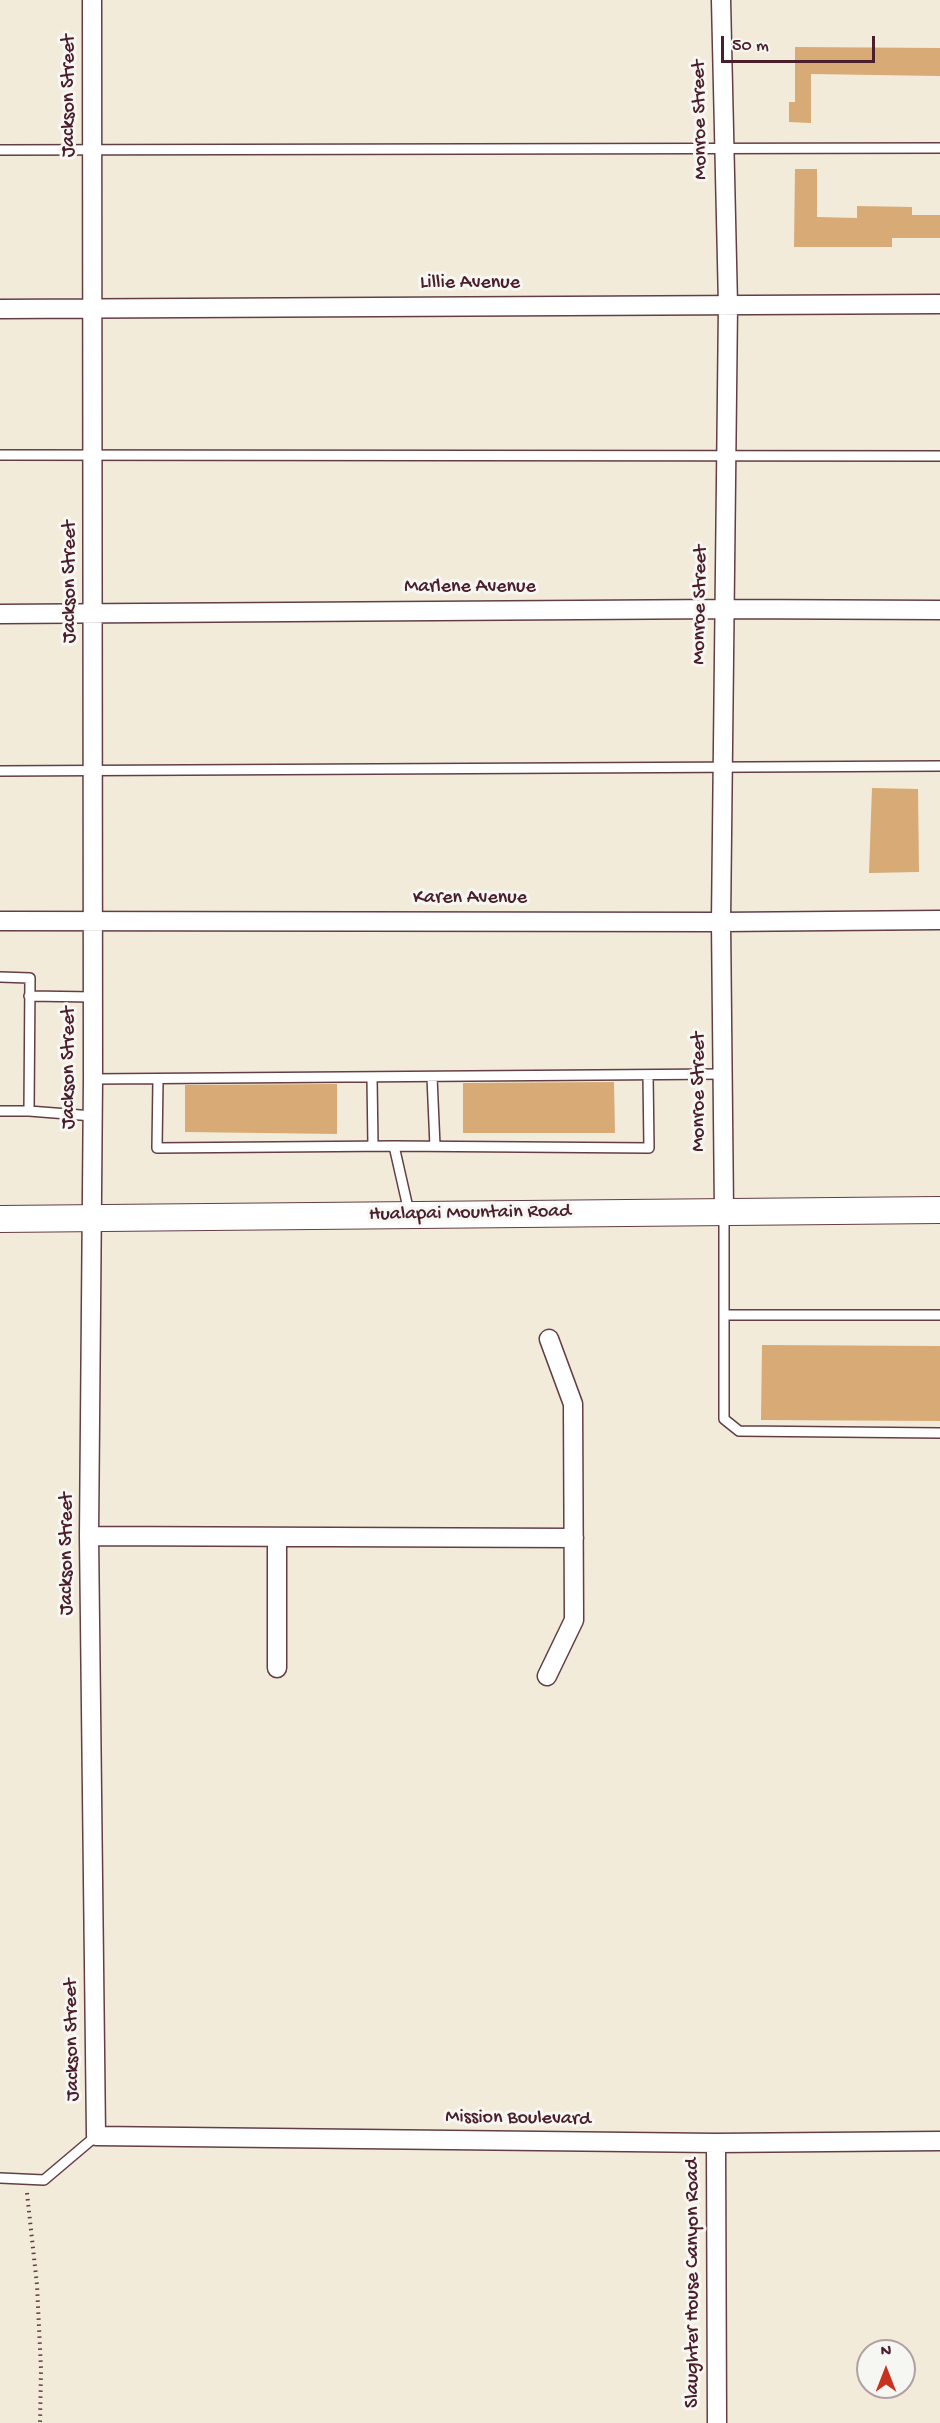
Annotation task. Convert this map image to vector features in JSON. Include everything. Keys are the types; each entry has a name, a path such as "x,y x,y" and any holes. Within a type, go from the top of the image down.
{"main road":[{"name":"Hualapai Mountain Road","path":"0,1219 940,1210"}],"street":[{"name":"Jackson Street","path":"92,0 93,1116 89,1536 96,2136"},
{"name":"Monroe Street","path":"721,0 728,305 721,922 724,1212"},
{"name":"Lillie Avenue","path":"0,309 940,304"},
{"name":"Marlene Avenue","path":"0,614 724,609 940,610"},
{"name":"Karen Avenue","path":"0,921 940,920"},
{"path":"548,1676 574,1620 573,1404 549,1339"},
{"path":"89,1536 574,1538"},
{"path":"277,1537 277,1668"},
{"name":"Mission Boulevard","path":"96,2136 716,2143 940,2141"},
{"name":"Slaughter House Canyon Road","path":"716,2143 717,2423"}],"lane":[{"path":"0,150 940,148"},
{"path":"0,455 940,456"},
{"path":"0,771 940,766"},
{"path":"0,977 30,978 29,1111"},
{"path":"29,996 93,997"},
{"path":"93,1079 723,1074"},
{"path":"158,1080 157,1148 435,1146 649,1148 648,1075"},
{"path":"432,1077 435,1146"},
{"path":"372,1078 373,1146"},
{"path":"0,1111 93,1116"},
{"path":"394,1146 410,1215"},
{"path":"724,1212 724,1419 739,1431 940,1433"},
{"path":"724,1315 940,1315"},
{"path":"0,2178 44,2180 96,2136"}],"path":[{"path":"25,2179 37,2285 41,2369 40,2423"}],"building":[{"path":"795,47 940,48 940,76 811,74 811,123 789,122 789,102 795,102"},
{"path":"795,169 817,169 817,217 857,218 857,206 912,207 912,215 940,215 940,238 892,238 892,247 794,247"},
{"path":"872,788 918,789 919,872 869,873"},
{"path":"614,1082 615,1133 463,1133 463,1083"},
{"path":"337,1084 337,1134 185,1132 185,1085"},
{"path":"762,1345 940,1346 940,1421 761,1420"}]}
